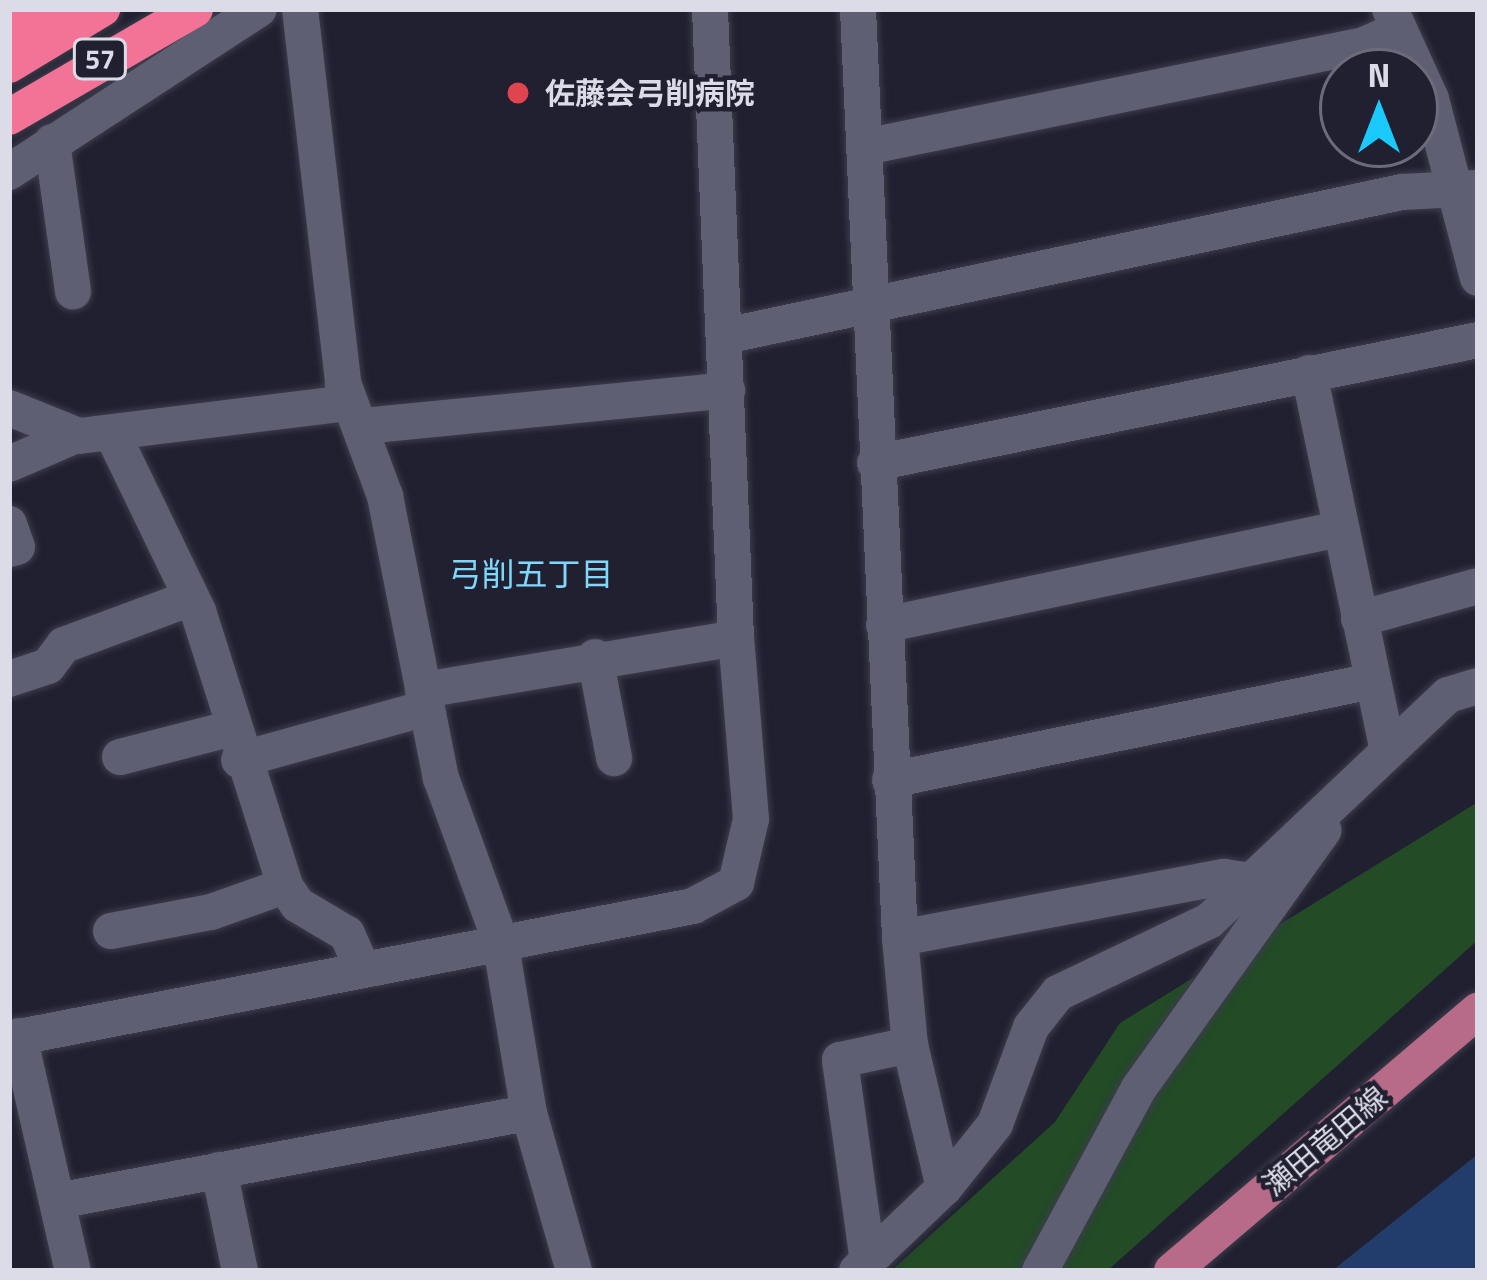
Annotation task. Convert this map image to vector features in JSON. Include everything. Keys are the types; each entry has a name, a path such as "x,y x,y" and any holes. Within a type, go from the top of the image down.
{"highway":[{"path":"9,28 45,9"},
{"name":"57","path":"9,65 102,9"},
{"name":"57","path":"9,117 195,9"}],"main road":[{"name":"瀬田竜田線","path":"1172,1271 1478,1011"}],"street":[{"path":"9,172 259,9"},
{"path":"300,9 336,351 386,496 441,778 500,940 529,1113 574,1271"},
{"path":"73,1271 12,1037 361,966 693,906 736,883 752,818 736,638 710,9"},
{"path":"858,9 900,938 910,1045 944,1188"},
{"path":"866,147 1364,45 1392,20 1467,188 1478,278"},
{"path":"52,142 73,292"},
{"path":"725,336 874,308 1402,192 1467,188"},
{"path":"875,463 1478,340"},
{"path":"1309,373 1388,751"},
{"path":"9,464 74,436 727,390"},
{"path":"9,408 74,436"},
{"path":"112,433 191,598 234,745 285,886 298,904 347,934 361,966"},
{"path":"9,524 17,547 9,549"},
{"path":"884,625 1341,529"},
{"path":"1359,619 1478,586"},
{"path":"9,679 48,666 64,644 191,598"},
{"path":"120,758 234,745 595,657 736,638"},
{"path":"595,657 614,758"},
{"path":"890,780 1372,681"},
{"path":"863,1266 944,1188 995,1124 1030,1027 1058,993 1209,921 1448,695 1478,686"},
{"path":"1040,1271 1139,1088 1193,1004 1287,890 1348,791"},
{"path":"900,938 1224,877 1250,881"},
{"path":"111,932 223,909 285,886"},
{"path":"863,1266 840,1060 910,1045"},
{"path":"56,1201 529,1113"},
{"path":"219,1170 240,1271"}],"green space":[{"path":"1478,802 1478,940 1107,1271 891,1271 1055,1122 1120,1023"}],"water":[{"path":"1478,1154 1478,1271 1332,1271"}],"place":[{"name":"佐藤会弓削病院","path":"518,93"}],"district":[{"name":"弓削五丁目","path":"531,575"}]}
